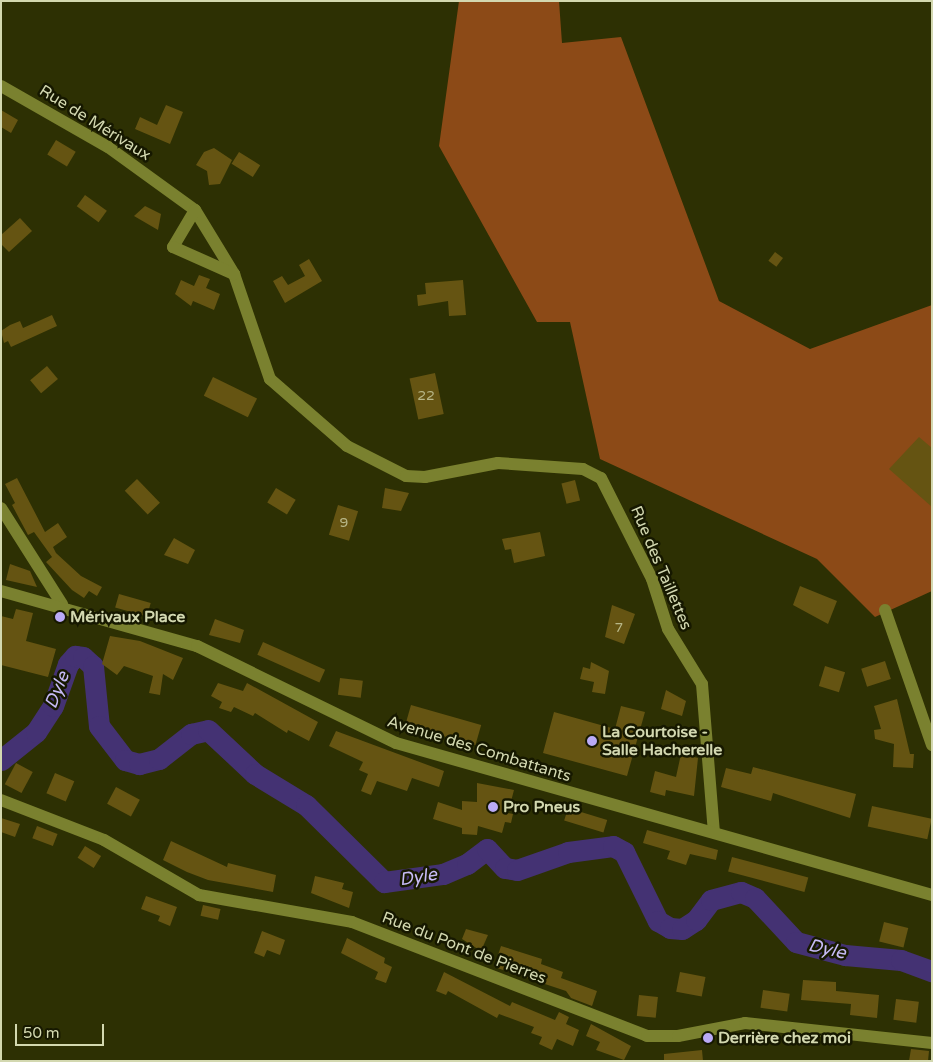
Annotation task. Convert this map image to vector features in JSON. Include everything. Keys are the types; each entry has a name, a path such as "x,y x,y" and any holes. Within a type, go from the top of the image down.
{"street":[{"name":"Rue de Mérivaux","path":"1,86 108,148 170,190"},
{"name":"Rue des Taillettes","path":"170,190 195,210 234,274 270,379 279,391 347,446 406,476 425,478 477,465 516,463 583,469 606,483 652,579 668,629 702,684 714,833"},
{"path":"195,210 173,247 234,274"},
{"path":"1,508 62,604"},
{"name":"Avenue des Combattants","path":"1,590 62,604 197,646 396,743 932,895"},
{"path":"885,610 932,745"},
{"name":"Rue du Pont de Pierres","path":"1,800 104,840 199,895 352,922 647,1036 678,1036 745,1023 932,1043"}],"shaded area":[{"path":"459,1 559,1 562,43 621,37 719,301 810,349 932,305 932,591 875,617 817,559 600,459 570,322 537,322 439,146"}],"building":[{"path":"166,105 183,112 170,144 135,129 140,117 157,125"},
{"path":"1,110 18,120 11,133 1,127"},
{"path":"56,140 76,152 67,166 47,155"},
{"path":"214,148 232,160 220,184 209,185 207,171 196,165 204,152"},
{"path":"239,152 260,165 253,177 232,164"},
{"path":"85,195 107,211 99,222 77,206"},
{"path":"145,206 161,214 158,230 134,216"},
{"path":"20,218 32,231 9,252 1,244 1,235"},
{"path":"775,252 783,258 776,267 768,261"},
{"path":"309,259 322,281 285,303 273,281 282,276 288,285 305,276 299,265"},
{"path":"199,275 210,279 206,288 220,294 214,310 193,301 191,306 175,294 181,280 194,286"},
{"path":"463,280 466,315 449,316 448,301 418,306 417,295 426,294 425,283"},
{"path":"52,315 57,326 11,347 8,341 4,343 1,331 10,325 20,321 23,328"},
{"path":"47,366 58,379 41,393 30,380"},
{"path":"435,373 444,414 418,419 410,378"},
{"path":"213,377 257,398 248,417 204,396"},
{"path":"919,437 932,448 932,507 889,469"},
{"path":"17,478 45,532 58,523 67,537 53,547 56,553 81,576 102,587 97,596 89,591 84,598 72,590 46,562 52,557 34,532 28,535 12,505 15,503 5,484"},
{"path":"137,479 160,503 148,515 125,491"},
{"path":"575,480 580,500 566,504 561,483"},
{"path":"276,488 296,500 287,514 267,503"},
{"path":"385,488 409,493 401,511 382,508"},
{"path":"338,505 358,511 349,541 329,535"},
{"path":"540,532 545,556 514,563 511,549 505,550 502,539"},
{"path":"174,538 195,550 188,564 164,555"},
{"path":"10,564 30,571 37,587 6,580"},
{"path":"800,586 837,601 828,624 793,605"},
{"path":"119,594 151,603 147,617 115,607"},
{"path":"612,605 635,614 624,644 605,637"},
{"path":"16,609 33,613 26,641 56,649 48,677 1,665 1,616 13,619"},
{"path":"215,619 244,630 240,643 209,635"},
{"path":"110,636 140,641 183,658 173,680 163,674 160,695 149,693 153,676 124,666 117,675 102,664"},
{"path":"263,642 325,670 319,682 257,655"},
{"path":"885,661 891,679 867,687 861,669"},
{"path":"591,662 609,671 605,694 592,692 594,682 580,679 583,667 590,669"},
{"path":"825,666 845,672 839,692 819,686"},
{"path":"340,678 363,681 361,698 338,695"},
{"path":"218,683 243,691 247,683 318,722 309,741 288,730 287,733 255,713 253,716 234,707 231,712 219,708 222,702 211,696"},
{"path":"666,690 686,701 682,716 661,709"},
{"path":"897,699 910,754 914,754 913,768 893,767 894,744 875,739 874,730 881,729 874,706"},
{"path":"411,705 481,725 475,745 405,725"},
{"name":"La Courtoise - Salle Hacherelle","path":"621,706 645,712 627,776 543,753 554,712 615,729"},
{"path":"336,731 444,771 439,787 412,778 407,791 377,781 371,795 361,791 368,774 359,770 363,762 329,746"},
{"path":"681,754 698,758 694,796 666,790 665,796 650,792 655,771 676,777"},
{"path":"16,763 33,772 22,793 5,784"},
{"path":"753,767 856,794 850,818 773,793 771,801 721,787 726,768 751,774"},
{"path":"55,773 74,781 66,801 46,793"},
{"path":"477,783 514,790 508,813 513,814 511,823 505,822 502,833 478,826 477,835 462,834 462,828 433,819 438,802 462,810 462,801 477,802"},
{"path":"116,787 140,800 131,816 107,804"},
{"path":"872,806 932,819 927,839 868,827"},
{"path":"568,808 607,820 603,832 564,820"},
{"path":"1,818 20,824 15,837 1,832"},
{"path":"37,826 58,834 53,846 32,838"},
{"path":"647,830 718,850 716,860 690,854 686,865 667,859 670,851 643,843"},
{"path":"171,841 227,867 228,863 276,875 273,892 208,880 163,860"},
{"path":"85,846 101,856 94,868 78,858"},
{"path":"732,857 808,877 804,892 728,871"},
{"path":"315,876 344,883 342,889 353,892 349,908 311,893"},
{"path":"146,896 177,907 170,926 158,921 160,916 141,909"},
{"path":"203,905 221,909 218,920 201,916"},
{"path":"884,922 908,928 903,947 879,941"},
{"path":"466,929 488,935 481,951 462,939"},
{"path":"262,931 285,940 280,955 267,950 264,957 254,953"},
{"path":"347,938 385,958 384,963 392,967 386,983 375,979 378,972 341,953"},
{"path":"501,946 542,959 541,964 563,972 561,978 597,991 592,1006 571,998 566,991 494,967"},
{"path":"444,972 510,1006 512,1002 555,1020 559,1012 569,1017 566,1024 579,1030 573,1046 557,1039 552,1050 539,1044 542,1037 531,1033 534,1027 499,1014 497,1018 448,991 446,995 436,991"},
{"path":"680,972 706,977 702,997 676,992"},
{"path":"803,980 836,982 836,991 879,995 877,1018 850,1015 851,1004 801,1000"},
{"path":"763,990 790,994 787,1012 760,1008"},
{"path":"639,995 658,997 656,1018 637,1016"},
{"path":"896,999 919,1002 916,1023 893,1020"},
{"path":"591,1024 631,1046 624,1060 596,1050 600,1042 586,1036"},
{"path":"911,1049 929,1051 928,1061 909,1061"},
{"path":"702,1050 703,1061 664,1061 664,1054"}],"waterway":[{"name":"Dyle","path":"1,760 36,732 53,706 68,664 75,656 83,657 93,666 99,726 125,760 139,764 159,759 191,734 208,730 255,774 306,805 384,882 443,874 467,864 487,849 505,868 517,870 568,852 613,846 624,852 658,921 670,928 682,929 696,920 711,900 741,892 755,898 796,942 845,955 901,960 932,971"}],"place":[{"name":"Mérivaux Place","path":"60,617"},
{"name":"La Courtoise - Salle Hacherelle","path":"592,741"},
{"name":"Pro Pneus","path":"493,807"},
{"name":"Derrière chez moi","path":"708,1038"}]}
